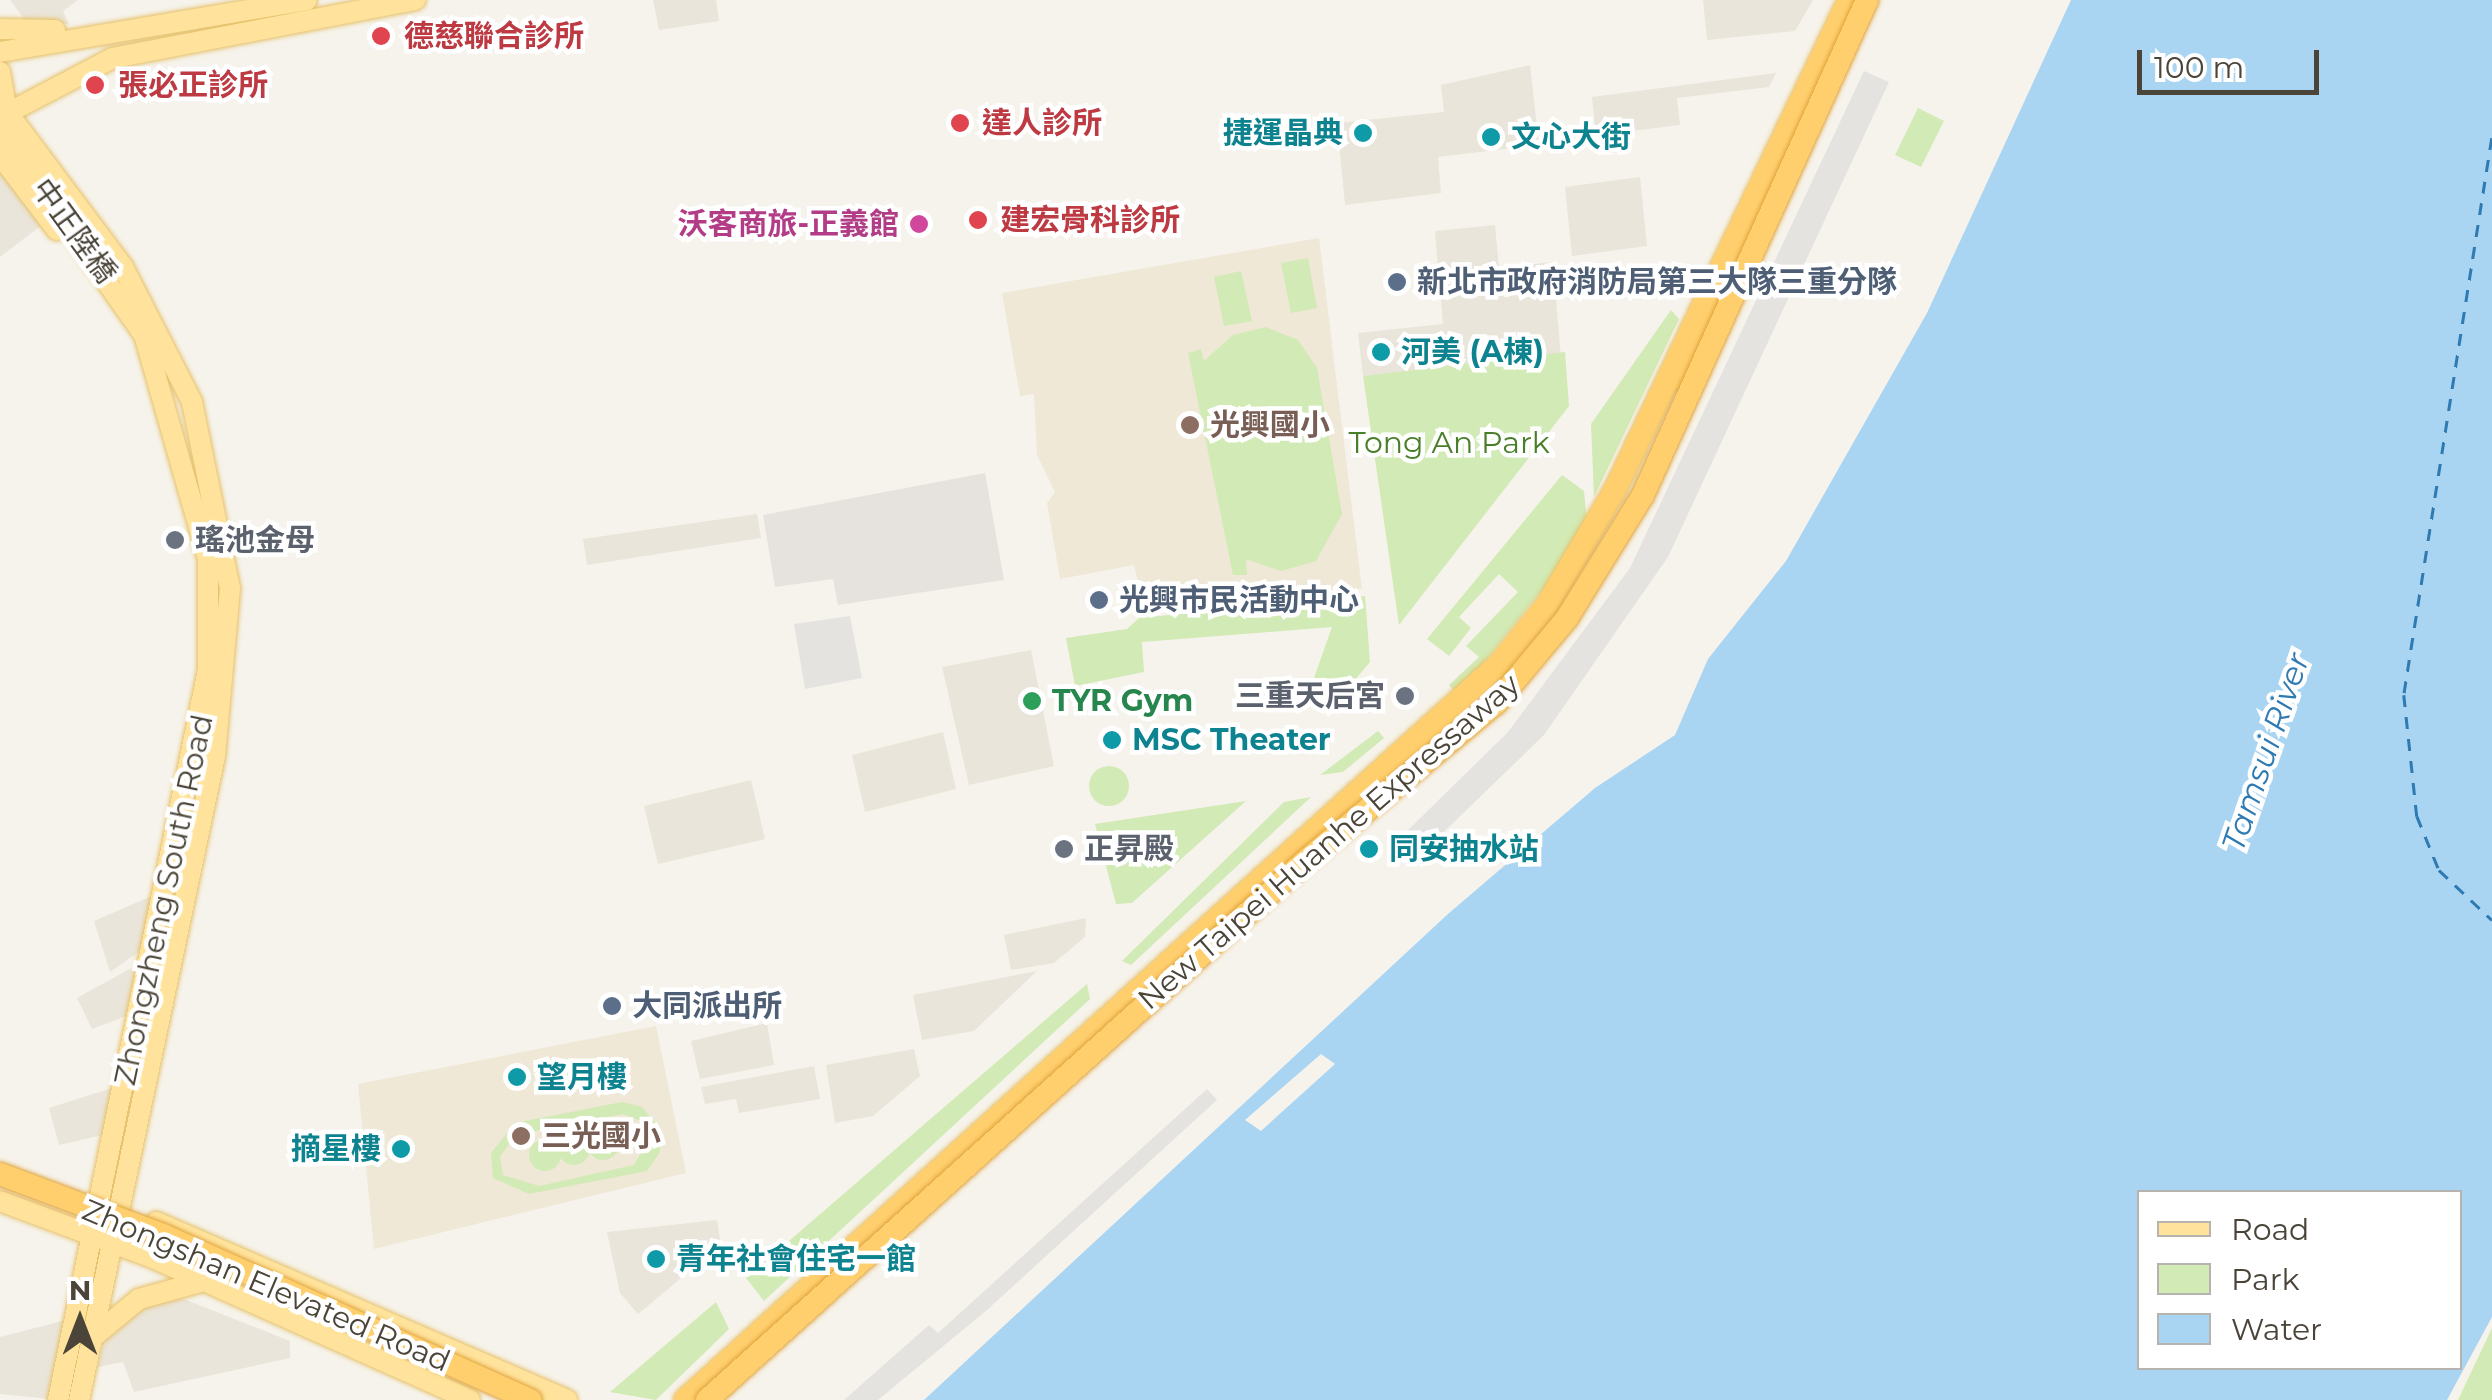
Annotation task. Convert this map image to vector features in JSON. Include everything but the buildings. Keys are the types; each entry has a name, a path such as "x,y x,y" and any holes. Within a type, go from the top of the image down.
{"highway":[{"name":"New Taipei Huanhe Expressaway","path":"686,1395 1500,664 1615,490 1849,0"},
{"name":"New Taipei Huanhe Expressaway","path":"708,1400 1356,818 1496,703 1622,534 1874,2"},
{"path":"1356,818 1484,698 1567,600 1625,504 1854,24 1874,2"},
{"name":"Zhongshan Elevated Road","path":"0,1174 163,1235 532,1400"},
{"name":"Zhongshan Elevated Road","path":"0,1191 176,1257 498,1400"}],"main road":[{"path":"0,52 107,30 307,0"},
{"path":"0,72 2,120 113,58 416,0"},
{"path":"0,29 107,30"},
{"name":"中正陸橋","path":"2,120 144,335"},
{"name":"Zhongzheng South Road","path":"2,120 123,267 192,402 224,530 230,658 109,1207 92,1235 58,1400"},
{"name":"Zhongzheng South Road","path":"0,155 90,271 165,400"},
{"name":"Zhongzheng South Road","path":"144,335 192,402"},
{"name":"Zhongzheng South Road","path":"79,1400 113,1242 109,1207 208,670 208,559 144,335"},
{"path":"0,1165 109,1207 154,1215 567,1400"},
{"path":"0,1201 113,1242 470,1400"},
{"path":"92,1338 139,1299 204,1281"}],"shaded area":[{"path":"10,0 78,0 63,11 69,24 27,23"},
{"path":"653,0 716,0 719,21 659,30"},
{"path":"1703,0 1813,0 1795,31 1707,40"},
{"name":"文心大街","path":"1530,65 1539,145 1438,157 1441,193 1345,205 1337,123 1444,112 1441,85"},
{"path":"1864,71 1889,82 1668,557 1544,735 1420,855 1402,836 1508,732 1630,568"},
{"path":"1776,73 1769,87 1677,98 1680,125 1560,140 1559,132 1595,127 1592,97"},
{"path":"0,170 42,225 0,257"},
{"path":"1640,177 1647,246 1572,256 1565,187"},
{"path":"1495,225 1499,268 1553,262 1561,358 1363,376 1358,333 1443,324 1435,231"},
{"name":"光興國小","path":"1319,238 1362,589 1145,611 1134,565 1060,579 1047,503 1055,492 1037,455 1034,394 1020,396 1002,293"},
{"path":"985,473 1004,580 838,605 833,579 775,587 763,515"},
{"path":"757,514 761,538 587,565 583,539"},
{"path":"850,616 862,678 805,689 794,624"},
{"path":"1031,650 1054,766 969,785 942,667"},
{"path":"943,732 956,789 865,812 852,755"},
{"path":"751,780 765,839 658,864 644,806"},
{"path":"154,895 143,949 110,972 94,921"},
{"path":"1086,918 1085,937 1054,963 1011,970 1004,935"},
{"path":"137,965 126,1016 92,1029 77,998"},
{"path":"1037,971 974,1031 922,1040 913,995"},
{"path":"767,1023 774,1065 700,1079 691,1041"},
{"name":"三光國小","path":"656,1026 686,1173 374,1249 358,1084"},
{"path":"914,1049 920,1076 873,1116 835,1123 826,1065"},
{"path":"814,1066 820,1099 739,1113 736,1099 705,1104 701,1087"},
{"path":"112,1088 103,1135 59,1145 49,1108"},
{"path":"1207,1089 1217,1100 987,1310 878,1400 844,1400 929,1325 938,1333"},
{"path":"717,1220 721,1245 638,1314 620,1293 607,1232"},
{"path":"181,1298 290,1341 290,1358 134,1392 123,1362 98,1367 105,1333 125,1312"},
{"path":"66,1320 49,1399 0,1394 0,1337"}],"green space":[{"path":"1918,108 1944,121 1921,167 1895,155"},
{"path":"1308,258 1317,308 1291,313 1281,263"},
{"path":"1241,271 1252,321 1224,326 1214,277"},
{"path":"1671,310 1679,319 1594,497 1591,424"},
{"path":"1266,327 1298,340 1317,368 1342,514 1316,561 1281,571 1246,559 1247,575 1233,575 1188,353 1201,349 1204,361 1233,335"},
{"name":"Tong An Park","path":"1565,352 1569,406 1399,625 1363,376"},
{"path":"1562,475 1584,491 1588,533 1458,695 1449,685 1479,657 1466,646 1518,592 1499,574 1459,617 1471,628 1449,656 1427,639"},
{"path":"1365,596 1370,662 1331,708 1309,692 1332,627 1142,642 1144,672 1075,686 1066,638 1127,629 1139,618"},
{"path":"1378,731 1384,738 1343,772 1320,775"},
{"path":"1109,766 1123,772 1129,786 1123,800 1109,806 1095,800 1089,786 1095,772"},
{"path":"1311,797 1131,965 1122,961 1284,802"},
{"path":"1246,801 1132,903 1116,904 1095,824"},
{"path":"1087,984 1090,999 764,1301 746,1278"},
{"path":"622,1102 642,1107 659,1127 660,1152 647,1171 529,1194 493,1178 491,1153 515,1123","holes":["623,1114 641,1121 649,1138 634,1165 539,1186 503,1175 500,1157 515,1135"]},
{"path":"603,1128 614,1133 619,1144 614,1155 603,1160 592,1155 587,1144 592,1133"},
{"path":"574,1133 585,1138 590,1149 585,1160 574,1165 563,1160 558,1149 563,1138"},
{"path":"545,1139 556,1144 561,1155 556,1166 545,1171 534,1166 529,1155 534,1144"},
{"path":"716,1302 729,1329 656,1400 610,1392"},
{"path":"2492,1328 2492,1400 2458,1400"}],"water":[{"name":"Tamsui River","path":"2071,0 2492,0 2492,1317 2447,1400 924,1400 1448,914 1595,788 1675,735 1708,659 1786,561 1927,313"}],"pier":[{"path":"1321,1054 1335,1064 1261,1131 1245,1120"}],"ferry route":[{"path":"2492,138 2404,695 2417,816 2439,870 2492,920"}],"place":[{"name":"德慈聯合診所","path":"381,36"},
{"name":"張必正診所","path":"95,85"},
{"name":"達人診所","path":"960,123"},
{"name":"捷運晶典","path":"1363,133"},
{"name":"文心大街","path":"1491,137"},
{"name":"建宏骨科診所","path":"978,220"},
{"name":"沃客商旅-正義館","path":"919,224"},
{"name":"新北市政府消防局第三大隊三重分隊","path":"1397,282"},
{"name":"河美 (A棟)","path":"1381,352"},
{"name":"光興國小","path":"1190,425"},
{"name":"瑤池金母","path":"175,540"},
{"name":"光興市民活動中心","path":"1099,600"},
{"name":"三重天后宮","path":"1405,696"},
{"name":"TYR Gym","path":"1032,701"},
{"name":"MSC Theater","path":"1112,740"},
{"name":"正昇殿","path":"1064,849"},
{"name":"同安抽水站","path":"1369,849"},
{"name":"大同派出所","path":"612,1006"},
{"name":"望月樓","path":"517,1077"},
{"name":"三光國小","path":"521,1136"},
{"name":"摘星樓","path":"401,1149"},
{"name":"青年社會住宅一館","path":"656,1259"}]}
